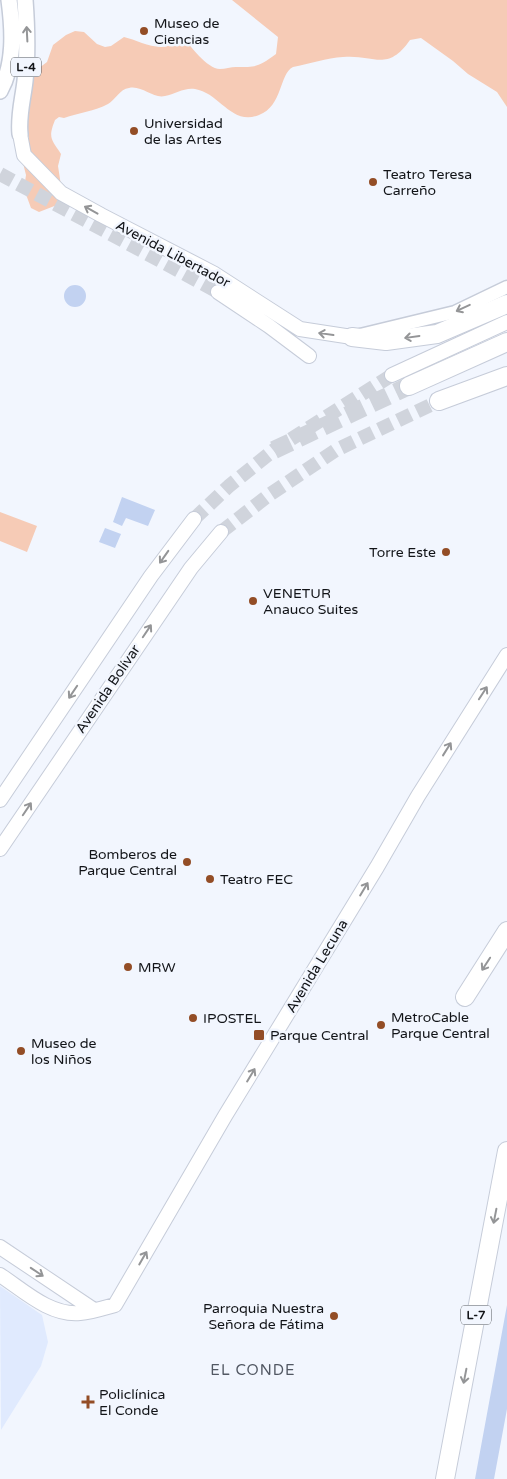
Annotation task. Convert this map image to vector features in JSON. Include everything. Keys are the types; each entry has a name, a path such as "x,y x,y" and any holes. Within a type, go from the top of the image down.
{"highway":[{"path":"352,337 386,341 437,334 507,304"},
{"path":"409,386 507,342"},
{"path":"439,402 507,376"},
{"path":"465,997 507,931"},
{"name":"L-7","path":"445,1479 507,1151"}],"main road":[{"path":"0,91 5,82 12,52 12,24 9,0"},
{"name":"L-4","path":"20,134 19,115 25,81 28,40 25,0"},
{"name":"Avenida Libertador","path":"20,134 24,154 61,193 100,216 213,273 300,329 352,337"},
{"path":"300,329 218,292 269,326 309,356"},
{"path":"392,375 507,322"},
{"path":"439,402 496,387 507,386"},
{"name":"Avenida Bolívar","path":"0,800 151,576 194,519"},
{"name":"Avenida Bolívar","path":"0,849 190,568 221,532"},
{"name":"Avenida Lecuna","path":"94,1310 115,1305 230,1108 377,867 418,796 507,655"},
{"path":"0,1247 94,1310"},
{"path":"0,1275 51,1308 68,1313 94,1310"},
{"path":"51,1308 75,1298"}],"street":[{"path":"352,337 455,312 507,287"}],"shaded area":[{"path":"232,0 507,0 507,107 497,92 468,74 421,38 410,40 402,50 387,59 343,57 293,67 285,76 277,98 267,111 249,117 233,113 212,96 195,89 156,96 138,88 129,88 123,90 111,102 103,106 64,118 59,117 55,120 51,135 61,154 58,166 62,192 57,205 39,212 31,208 24,189 26,175 23,163 29,138 26,130 30,79 47,62 53,45 75,31 84,32 97,44 105,47 111,46 124,37 151,46 163,47 170,45 182,36 199,56 215,68 249,67 261,64 276,54 278,37"},
{"path":"75,285 85,292 86,296 79,306 75,307 65,300 64,296 71,286"},
{"path":"122,497 155,510 148,526 126,518 122,526 113,522"},
{"path":"0,512 37,526 27,552 0,541"},
{"path":"105,528 121,534 115,548 99,542"},
{"path":"0,1286 42,1315 48,1342 41,1366 1,1430"},
{"path":"507,1305 507,1409 494,1479 475,1479"}],"tunnel":[{"path":"0,174 218,292"},
{"path":"194,519 229,486 274,450 392,375"},
{"path":"274,450 409,386"},
{"path":"221,532 269,495 336,450 439,401"}],"place":[{"name":"Museo de Ciencias","path":"144,31"},
{"name":"Universidad de las Artes","path":"134,131"},
{"name":"Teatro Teresa Carreño","path":"373,182"},
{"name":"Torre Este","path":"446,552"},
{"name":"VENETUR Anauco Suites","path":"253,601"},
{"name":"Bomberos de Parque Central","path":"187,862"},
{"name":"Teatro FEC","path":"210,879"},
{"name":"MRW","path":"128,967"},
{"name":"IPOSTEL","path":"193,1018"},
{"name":"MetroCable Parque Central","path":"381,1025"},
{"name":"Parque Central","path":"259,1035"},
{"name":"Museo de los Niños","path":"21,1051"},
{"name":"Parroquia Nuestra Señora de Fátima","path":"334,1316"},
{"name":"Policlínica El Conde","path":"88,1402"}],"district":[{"name":"EL CONDE","path":"253,1370"}]}
